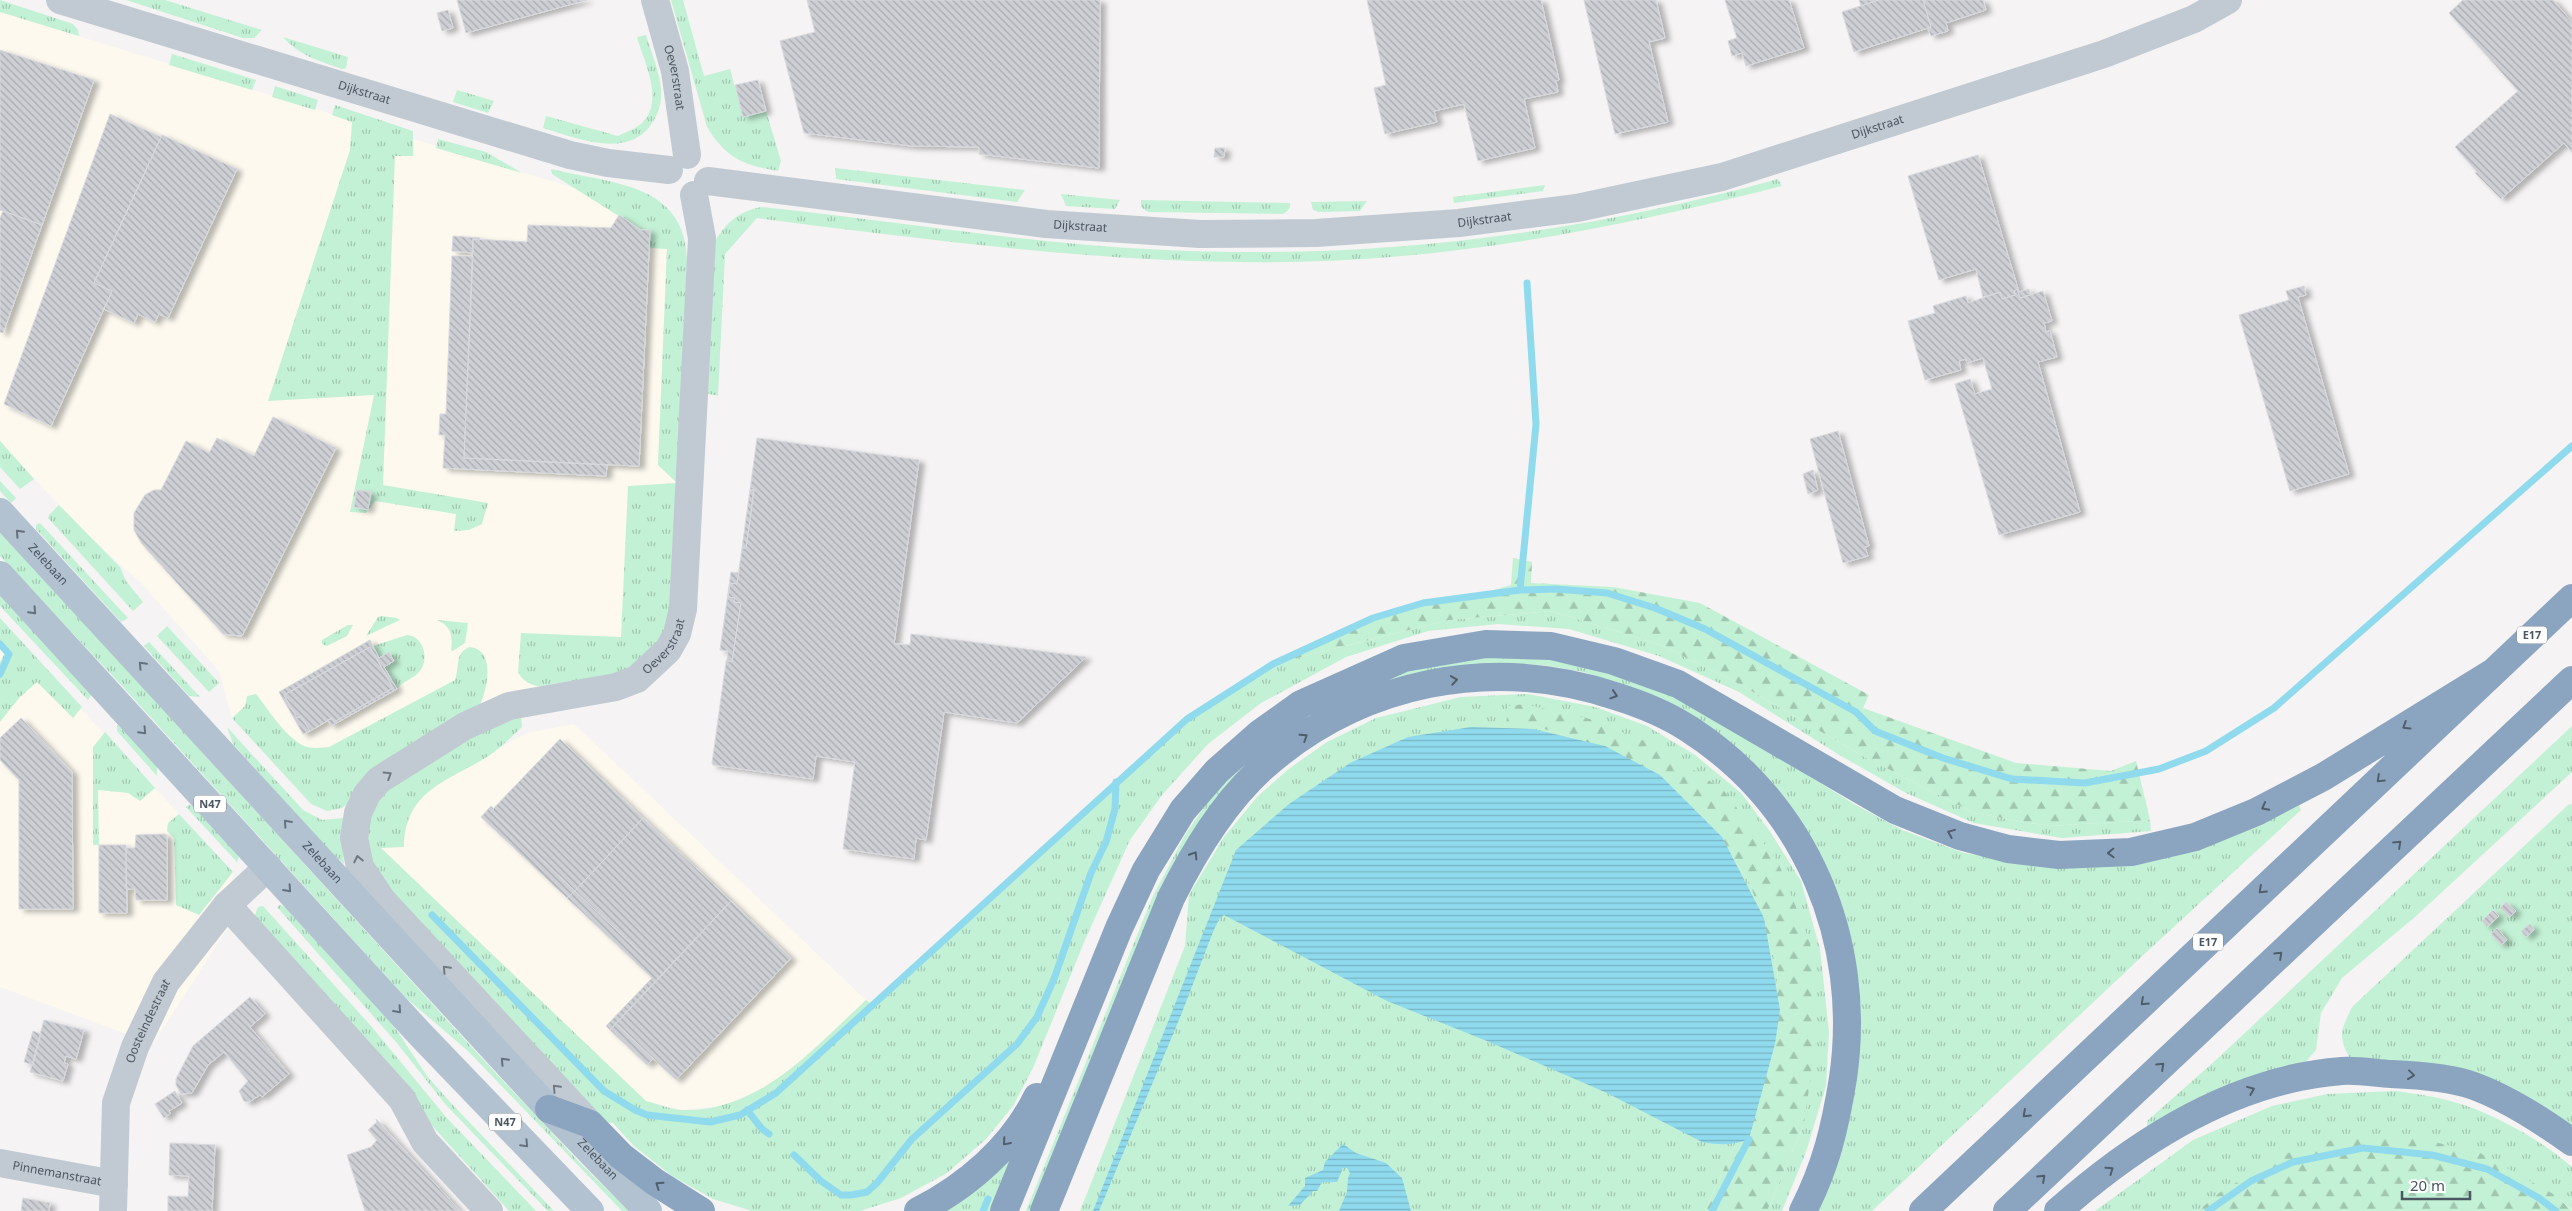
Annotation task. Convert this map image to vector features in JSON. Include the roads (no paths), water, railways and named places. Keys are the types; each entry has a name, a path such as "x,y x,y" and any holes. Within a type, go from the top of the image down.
{"highway":[{"name":"E17","path":"1923,1211 2572,598"},
{"path":"1004,1211 1119,928 1146,870 1183,810 1217,771 1259,734 1301,704 1404,658 1486,644 1551,646 1614,660 1678,684 1894,810 1960,836 2008,849 2059,855 2131,852 2195,837 2256,812 2323,777 2492,673"},
{"path":"1044,1211 1171,898 1208,832 1233,799 1260,770 1290,746 1332,719 1369,702 1420,685 1474,677 1520,676 1588,687 1647,706 1690,729 1729,760 1770,801 1800,844 1820,883 1839,941 1848,1002 1846,1055 1837,1118 1823,1168 1803,1211"},
{"path":"2007,1211 2572,680"},
{"path":"918,1211 948,1196 979,1170 1007,1141 1032,1107 1049,1071 1125,886 1162,823 1183,810"},
{"path":"1058,1211 1164,948 1171,898"},
{"path":"2058,1211 2078,1193 2162,1134 2199,1112 2257,1088 2343,1071 2411,1075 2473,1086 2537,1118 2572,1142"},
{"path":"549,1109 590,1124 622,1156 642,1172 701,1211"}],"main road":[{"name":"Zelebaan","path":"0,512 549,1109 648,1211"},
{"name":"N47","path":"0,576 268,866 419,1033 590,1211"}],"street":[{"name":"Dijkstraat","path":"60,0 570,155 608,163 678,163"},
{"name":"Oeverstraat","path":"590,1124 382,900 360,867 354,838 358,813 367,794 380,780 479,719 509,706 580,691 616,687 637,679 668,650 677,634 683,610 702,238 701,188 681,194 675,190 669,180 678,163 675,71 655,0"},
{"name":"Dijkstraat","path":"701,188 1046,224 1200,234 1316,233 1458,223 1577,208 1722,177 2104,54 2194,19 2228,0"},
{"name":"Oosteindestraat","path":"113,1211 116,1103 135,1047 166,982 227,905 268,866"},
{"path":"227,905 402,1099 425,1142 489,1211"},
{"name":"Pinnemanstraat","path":"0,1163 114,1184"}],"water":[{"path":"1471,727 1533,729 1605,746 1660,775 1722,837 1764,918 1780,1010 1775,1044 1749,1139 1726,1144 1702,1142 1607,1093 1487,1041 1387,1001 1224,915 1219,919 1213,932 1181,1015 1099,1211 1093,1211 1236,850 1289,804 1350,763 1408,737"},
{"path":"1343,1144 1356,1153 1386,1163 1402,1178 1411,1211 1339,1211 1347,1192 1350,1173 1347,1168 1343,1168 1337,1182 1322,1182 1317,1191 1313,1191 1300,1205 1288,1206 1305,1186 1305,1178 1323,1170 1325,1162"}],"waterway":[{"path":"1520,590 1536,424 1527,283"},
{"path":"432,915 604,1091 647,1115 710,1122 740,1115 776,1093 1187,719 1273,664 1373,618 1423,603 1520,590 1556,589 1607,593 1655,608 1705,629 1856,712 1875,731 1943,758 2012,779 2085,783 2159,769 2206,751 2274,708 2572,446"},
{"path":"0,644 9,654 0,674"},
{"path":"794,1155 821,1181 841,1195 867,1192 877,1183 912,1139 1017,1044 1037,1017 1054,979 1091,873 1106,842 1115,809 1116,782"},
{"path":"747,1110 762,1129 769,1134"},
{"path":"1712,1211 1749,1139"},
{"path":"2208,1211 2251,1181 2293,1162 2363,1148 2432,1155 2487,1169 2539,1198 2556,1211"},
{"path":"983,1211 988,1199"}]}
